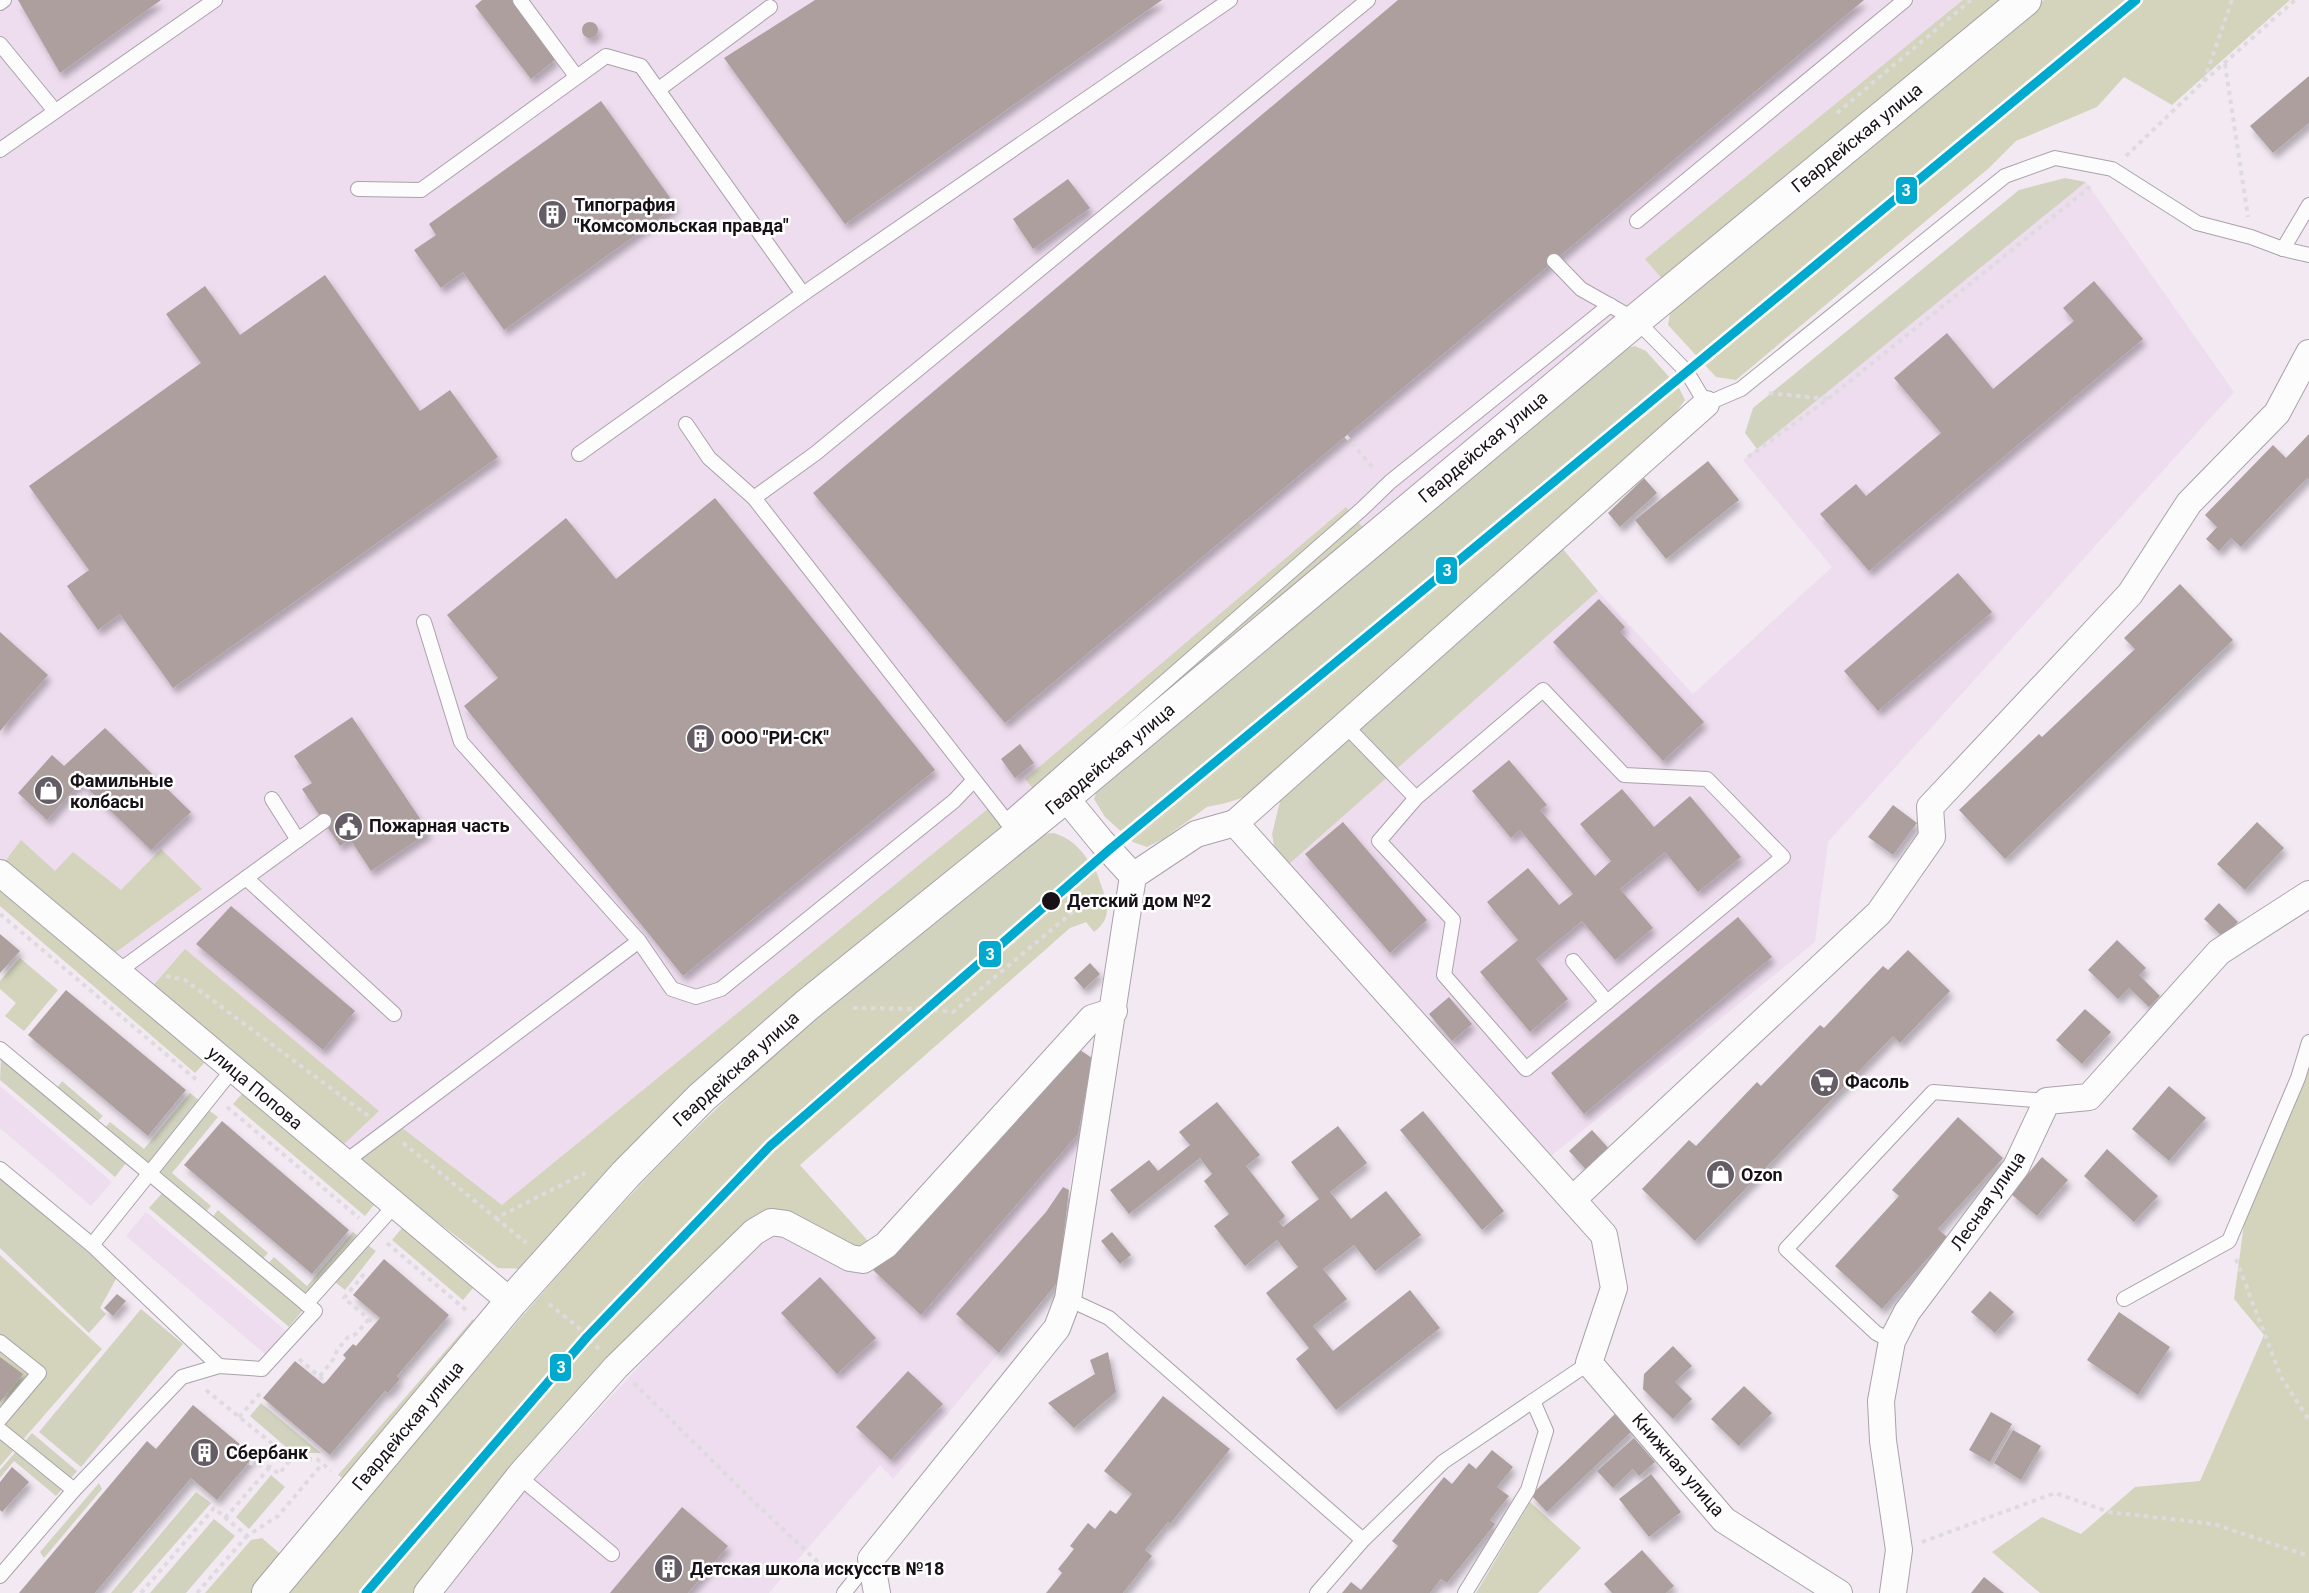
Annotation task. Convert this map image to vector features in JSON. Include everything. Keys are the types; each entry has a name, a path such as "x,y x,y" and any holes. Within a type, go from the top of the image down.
{"street":[{"name":"Гвардейская улица","path":"268,1593 519,1294 625,1175 701,1098 1012,828 1065,797 1623,312 2025,0"},
{"path":"1573,1198 1879,913 1932,837 1930,807 2130,594 2189,503 2277,413 2309,353"},
{"path":"877,1593 872,1559 1057,1328 1068,1299 1132,887 1196,834 1235,823 1706,404"},
{"path":"1065,797 1101,841 1132,887"},
{"path":"1235,823 1604,1235 1614,1288 1588,1363"},
{"name":"улица Попова","path":"0,873 116,973 395,1204 519,1294"},
{"path":"2047,1101 2089,1097 2219,952 2304,902"},
{"path":"427,1593 520,1475 616,1367 754,1232 771,1222 786,1224 850,1258 863,1260 886,1245 1092,1018 1114,1011"},
{"name":"Лесная улица","path":"1893,1593 1899,1550 1882,1441 1881,1401 1892,1341 1907,1312 2016,1167 2047,1101"},
{"name":"Книжная улица","path":"1588,1363 1724,1520 1839,1593"}],"lane":[{"path":"0,3 4,0"},
{"path":"0,150 214,0"},
{"path":"520,0 576,76"},
{"path":"579,454 803,294 1230,0"},
{"path":"754,498 816,453 1368,0"},
{"path":"1637,221 1905,0"},
{"path":"659,89 770,7"},
{"path":"0,44 55,111"},
{"path":"358,189 421,190 606,56 641,66 803,294"},
{"path":"1554,261 1581,290 1623,312 1687,372 1706,404 1741,389 2005,176 2055,158 2112,169 2197,223 2309,255"},
{"path":"2283,249 2309,205"},
{"path":"686,424 709,458 754,498 1012,828 1390,482 1623,312"},
{"path":"424,622 461,742 639,941 672,989 696,997 721,990 954,801 974,780"},
{"path":"1543,690 1624,775 1707,779 1783,857 1526,1069 1444,975 1453,920 1379,841 1416,798 1543,690"},
{"path":"1346,726 1416,798"},
{"path":"272,799 298,840"},
{"path":"116,973 324,821"},
{"path":"246,878 394,1014"},
{"path":"345,1162 639,941"},
{"path":"1573,961 1607,1002"},
{"path":"2124,1299 2229,1241 2298,1078 2309,1042"},
{"path":"0,1049 315,1311 262,1369 219,1366 182,1377 74,1490 0,1576"},
{"path":"92,1245 233,1070"},
{"path":"1892,1341 1876,1333 1786,1249 1933,1092 2047,1101"},
{"path":"0,1169 92,1245 219,1366"},
{"path":"306,1304 395,1204"},
{"path":"1068,1299 1109,1318 1363,1540"},
{"path":"0,1342 39,1373 0,1419"},
{"path":"1317,1593 1363,1540 1443,1462 1588,1363"},
{"path":"1465,1593 1528,1490 1546,1431 1533,1401"},
{"path":"0,1430 74,1490"},
{"path":"520,1475 612,1554"},
{"path":"845,1591 872,1559"}],"path":[{"path":"2204,81 2232,0"},
{"path":"1748,457 1828,399 2112,169 2204,81 2295,0"},
{"path":"2225,63 2251,237"},
{"path":"1741,389 1828,399"},
{"path":"1346,436 1378,473"},
{"path":"850,1008 926,1009 953,1012 1093,895 1132,887"},
{"path":"0,914 472,1314"},
{"path":"156,975 185,980 386,1129 530,1246"},
{"path":"496,1218 592,1170"},
{"path":"2229,1241 2281,1377 2309,1420"},
{"path":"382,1253 389,1244"},
{"path":"367,1271 344,1298 375,1324"},
{"path":"519,1294 578,1327 845,1591"},
{"path":"326,1382 320,1376 336,1357 337,1350 348,1336 356,1334 369,1319"},
{"path":"342,1343 348,1350"},
{"path":"198,1384 291,1459 317,1459 334,1473"},
{"path":"249,1463 270,1467 279,1474 291,1459"},
{"path":"197,1593 247,1536 278,1516 322,1464"},
{"path":"225,1518 270,1467"},
{"path":"1899,1550 2055,1494 2109,1512 2214,1524 2309,1556"},
{"path":"141,1593 214,1508 247,1536"}],"shaded area":[{"path":"0,0 2003,0 693,1085 614,1164 498,1268 359,1162 344,1144 0,865"},
{"path":"2086,182 2234,392 1828,842 1815,942 1550,1157 1288,865 1598,591 1693,694 1832,567 1743,460"},
{"path":"1077,1048 1092,1058 1069,1190 1058,1282 893,1479 880,1465 769,1593 445,1593 529,1485 704,1296 771,1232 787,1232 858,1271 873,1270"},
{"path":"0,1086 112,1182 91,1206 0,1128"},
{"path":"146,1212 286,1331 266,1355 126,1236"}],"green space":[{"path":"1963,0 2003,0 1663,280 1645,259"},
{"path":"2044,0 2290,0 2172,105 2124,77 2097,107 2016,141 1989,168 1736,380 1716,377 1668,325 1671,308"},
{"path":"2065,178 2086,182 1757,449 1745,433 1753,408 2019,190"},
{"path":"1635,346 1646,351 1679,388 1133,842 1105,817 1094,799 1098,787 1627,348"},
{"path":"1679,388 1685,400 1672,418 1254,794 1207,807 1163,839 1147,847 1133,842"},
{"path":"1346,507 1364,529 1044,802 1025,779"},
{"path":"1563,549 1598,591 1288,865 1275,852 1272,834 1282,793"},
{"path":"989,808 1006,830 693,1085 614,1164 546,1255 525,1269 498,1268 359,1162 401,1127 502,1205"},
{"path":"1054,833 1074,844 1097,873 945,1001 833,1001 1038,834"},
{"path":"21,840 55,871 73,852 121,890 161,849 202,889 108,958 1,867"},
{"path":"1097,873 1107,905 1105,919 1101,926 1094,932 1086,922 1070,928 800,1165 868,1241 851,1250 791,1214 503,1482 414,1593 289,1593 505,1336 639,1186 710,1115 833,1001 945,1001"},
{"path":"0,882 207,1060 195,1073 0,906"},
{"path":"185,949 379,1111 344,1144 151,988"},
{"path":"20,958 58,990 24,1031 5,1016 16,1003 0,989 0,981"},
{"path":"2309,1044 2309,1593 2040,1593 1992,1552 2042,1517 2081,1534 2135,1487 2200,1481 2264,1335 2234,1299 2248,1194"},
{"path":"1,1057 126,1163 115,1177 0,1080"},
{"path":"62,1081 103,1116 96,1123 55,1091"},
{"path":"247,1088 378,1200 365,1216 233,1104"},
{"path":"190,1093 201,1102 148,1167 103,1130 110,1122 144,1149"},
{"path":"207,1109 218,1117 172,1173 211,1206 204,1214 154,1173"},
{"path":"0,1177 117,1277 100,1308 106,1314 89,1333 0,1248"},
{"path":"163,1192 303,1310 289,1327 149,1208"},
{"path":"218,1210 268,1253 261,1261 210,1220"},
{"path":"407,1222 478,1282 463,1300 392,1240"},
{"path":"353,1232 360,1238 306,1300 266,1266 274,1257 307,1286"},
{"path":"366,1244 376,1251 345,1290 335,1282"},
{"path":"0,1255 102,1349 0,1466"},
{"path":"141,1309 183,1344 81,1467 39,1432"},
{"path":"473,1319 476,1331 351,1484 338,1475"},
{"path":"261,1403 321,1453 293,1453 250,1416"},
{"path":"32,1433 77,1471 56,1496 14,1461 0,1478 0,1470"},
{"path":"271,1475 285,1487 249,1529 236,1517"},
{"path":"99,1483 102,1489 44,1558 40,1552"},
{"path":"196,1492 211,1503 132,1593 111,1593"},
{"path":"1530,1502 1581,1548 1538,1593 1476,1593"},
{"path":"214,1519 235,1536 186,1593 150,1593"},
{"path":"262,1538 285,1558 255,1593 205,1593 251,1540"}],"building":[{"path":"18,0 161,0 60,73"},
{"path":"482,0 512,0 556,59 531,79 475,6"},
{"path":"815,0 1162,0 845,224 724,58"},
{"path":"1398,0 1864,0 1005,723 813,493"},
{"path":"587,22 593,22 598,30 596,36 587,38 582,33 582,27"},
{"path":"2309,76 2309,123 2273,153 2250,126"},
{"name":"Типография \"Комсомольская правда\"","path":"601,101 676,206 504,330 463,272 441,288 414,250 436,235 429,224"},
{"path":"1068,179 1090,208 1033,249 1013,219"},
{"path":"325,275 420,411 450,390 498,457 173,688 120,614 98,630 67,586 89,570 29,486 201,363 166,314 205,286 240,335"},
{"path":"2094,281 2143,339 1869,571 1820,514 1856,484 1866,496 1941,433 1894,378 1947,333 1993,389 2074,321 2063,308"},
{"path":"2309,434 2309,480 2307,478 2241,547 2231,538 2219,551 2206,539 2217,527 2205,515 2273,445 2286,458"},
{"path":"1708,461 1739,500 1666,559 1635,520"},
{"path":"1644,478 1657,493 1620,527 1608,513"},
{"name":"ООО \"РИ-СК\"","path":"715,498 935,770 683,976 464,706 498,678 447,615 566,518 616,579"},
{"path":"1958,573 1992,612 1878,711 1844,671"},
{"path":"2180,584 2233,640 2005,859 1959,810 2039,734 2042,737 2135,649 2124,638"},
{"path":"1599,599 1625,627 1620,632 1704,722 1663,761 1553,642"},
{"path":"0,632 48,675 0,731"},
{"path":"352,717 429,832 371,871 350,839 340,846 302,789 312,783 294,756"},
{"path":"105,728 191,812 151,850 81,782 47,820 18,793 52,755 64,766"},
{"path":"1020,744 1034,763 1015,778 1001,759"},
{"path":"1509,760 1547,805 1540,810 1595,876 1611,861 1580,824 1622,789 1654,827 1690,796 1741,857 1698,892 1665,852 1620,889 1653,928 1615,960 1582,921 1536,959 1568,999 1530,1032 1480,972 1518,940 1487,902 1528,868 1559,905 1573,894 1520,830 1511,838 1472,791"},
{"path":"1893,805 1917,823 1893,855 1868,837"},
{"path":"1343,822 1427,920 1390,953 1305,854"},
{"path":"2257,822 2284,848 2245,890 2217,864"},
{"path":"2219,903 2238,922 2223,937 2204,919"},
{"path":"231,906 355,1011 323,1050 196,944"},
{"path":"1738,917 1772,957 1584,1114 1551,1073"},
{"path":"0,934 20,951 0,973"},
{"path":"2117,940 2146,968 2139,975 2160,996 2149,1007 2129,988 2118,999 2088,970"},
{"path":"1908,950 1950,991 1900,1043 1893,1036 1695,1241 1642,1189 1689,1140 1696,1146 1757,1082 1761,1086 1820,1025 1824,1028 1883,966 1888,970"},
{"path":"1090,963 1100,974 1084,989 1074,978"},
{"path":"66,990 186,1090 148,1136 28,1035"},
{"path":"1449,997 1472,1024 1452,1041 1429,1014"},
{"path":"2085,1009 2111,1032 2082,1064 2056,1040"},
{"path":"1077,1048 1092,1058 1078,1134 921,1315 873,1270"},
{"path":"2169,1086 2206,1118 2169,1161 2132,1129"},
{"path":"1217,1102 1260,1155 1246,1166 1285,1216 1279,1222 1283,1227 1319,1199 1291,1162 1338,1126 1367,1163 1330,1192 1351,1219 1386,1191 1421,1235 1375,1271 1354,1245 1323,1269 1347,1299 1313,1326 1333,1351 1410,1290 1440,1328 1336,1410 1296,1359 1309,1348 1266,1293 1298,1267 1277,1240 1245,1266 1214,1226 1229,1214 1204,1181 1212,1174 1200,1158 1129,1214 1110,1190 1149,1160 1158,1171 1190,1145 1179,1132"},
{"path":"1423,1111 1504,1211 1482,1230 1400,1130"},
{"path":"1958,1117 2003,1158 1938,1229 1947,1237 1882,1309 1835,1266 1899,1196 1892,1190"},
{"path":"222,1121 349,1230 312,1274 184,1165"},
{"path":"1592,1130 1612,1152 1589,1173 1569,1151"},
{"path":"2107,1149 2158,1196 2134,1222 2084,1176"},
{"path":"2042,1157 2068,1180 2037,1216 2011,1194"},
{"path":"1063,1187 1069,1190 1058,1282 999,1353 956,1314 1046,1212"},
{"path":"1112,1232 1131,1255 1120,1264 1101,1241"},
{"path":"384,1259 449,1315 397,1376 400,1379 388,1393 385,1391 330,1455 263,1398 295,1361 323,1384 326,1382 346,1358 343,1355 353,1344 356,1346 380,1318 353,1295"},
{"path":"820,1277 876,1338 837,1374 781,1313"},
{"path":"1990,1291 2014,1312 1995,1333 1971,1312"},
{"path":"117,1294 126,1301 113,1316 104,1308"},
{"path":"2119,1312 2170,1347 2138,1395 2087,1360"},
{"path":"1673,1346 1692,1366 1675,1382 1692,1399 1673,1419 1643,1389 1644,1374"},
{"path":"1108,1352 1116,1392 1074,1428 1048,1403 1095,1374 1090,1360"},
{"path":"0,1357 23,1374 0,1402"},
{"path":"908,1371 943,1404 891,1460 856,1427"},
{"path":"1744,1386 1772,1413 1739,1446 1711,1419"},
{"path":"1163,1396 1230,1449 1170,1524 1168,1522 1145,1550 1152,1556 1123,1593 1046,1593 1062,1573 1058,1569 1074,1549 1070,1546 1088,1523 1095,1529 1110,1510 1116,1514 1132,1494 1104,1471"},
{"path":"193,1405 254,1456 217,1500 191,1478 95,1593 19,1593 147,1441 156,1449"},
{"path":"1991,1412 2012,1424 1990,1462 1969,1450"},
{"path":"1616,1413 1632,1431 1547,1512 1531,1495"},
{"path":"2013,1430 2041,1446 2021,1480 1994,1463"},
{"path":"1634,1438 1655,1462 1639,1476 1633,1469 1613,1488 1597,1471"},
{"path":"1492,1450 1513,1467 1497,1487 1509,1496 1490,1520 1495,1524 1447,1583 1441,1579 1430,1593 1342,1593 1351,1582 1361,1590 1398,1546 1392,1541 1444,1477 1452,1484 1469,1463 1476,1469"},
{"path":"12,1467 29,1482 2,1512 0,1510 0,1482"},
{"path":"1651,1474 1681,1512 1649,1537 1619,1499"},
{"name":"Детская школа искусств №18","path":"682,1507 728,1546 688,1593 610,1593"},
{"path":"1642,1550 1674,1586 1666,1593 1612,1593 1604,1584"},
{"path":"1984,1577 2004,1593 1971,1593"}],"transit line":[{"name":"3","path":"366,1593 587,1337 770,1146 1109,850 2136,0"}],"place":[{"name":"Типография \"Комсомольская правда\"","path":"553,215"},
{"name":"ООО \"РИ-СК\"","path":"700,738"},
{"name":"Фамильные колбасы","path":"49,791"},
{"name":"Пожарная часть","path":"348,826"},
{"name":"Детский дом №2","path":"1051,901"},
{"name":"Фасоль","path":"1824,1082"},
{"name":"Ozon","path":"1720,1175"},
{"name":"Сбербанк","path":"205,1453"},
{"name":"Детская школа искусств №18","path":"669,1569"}]}
